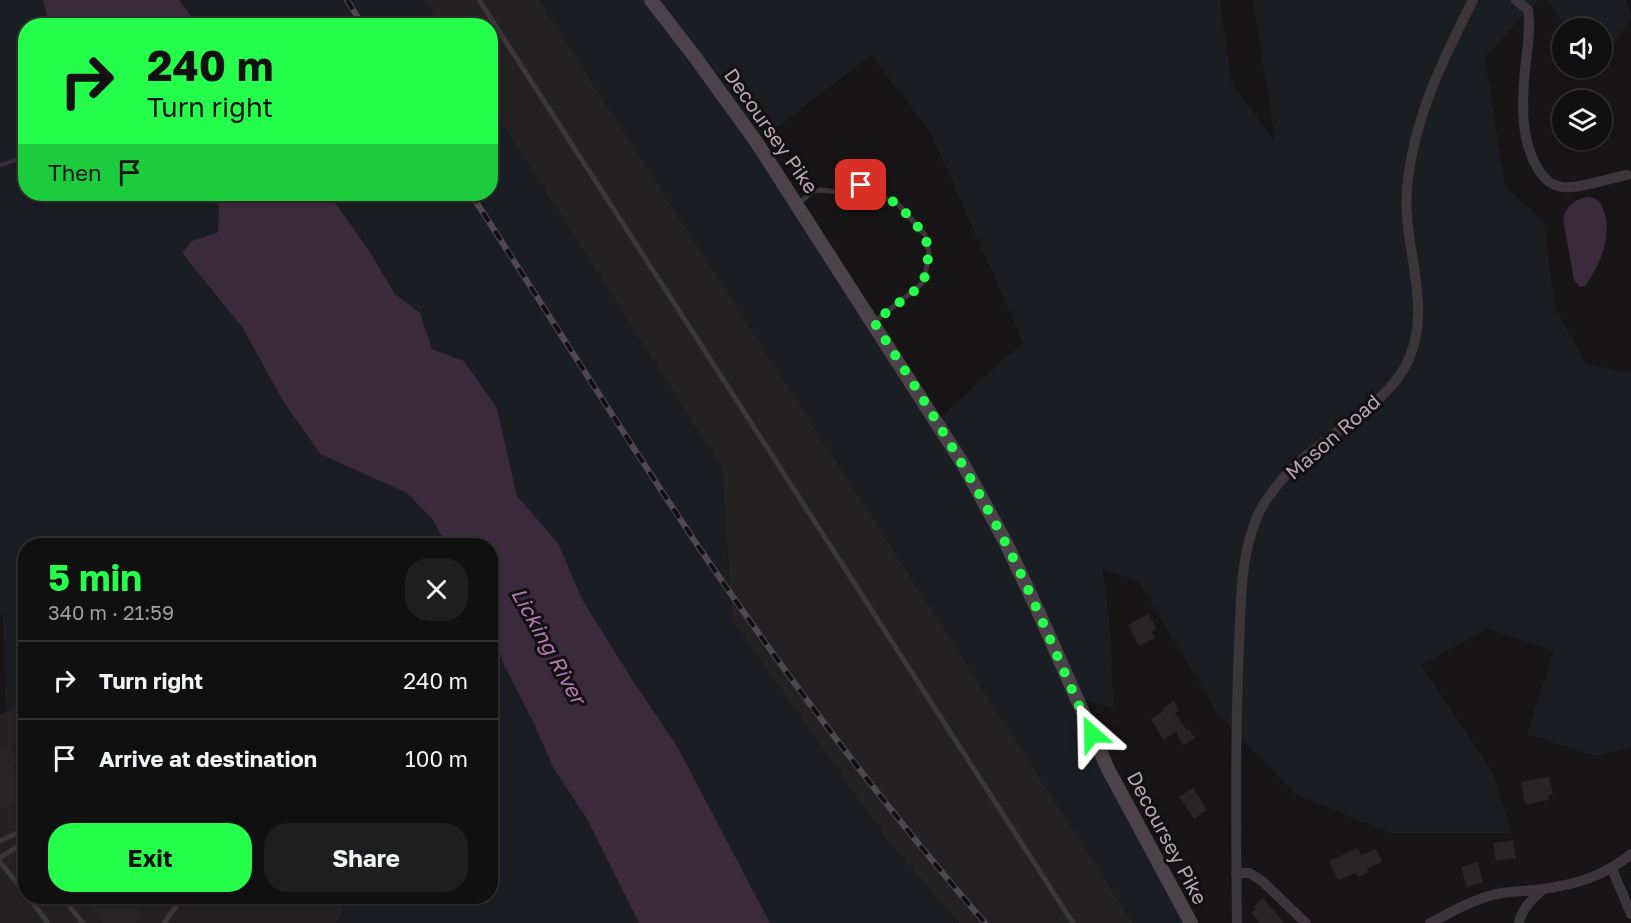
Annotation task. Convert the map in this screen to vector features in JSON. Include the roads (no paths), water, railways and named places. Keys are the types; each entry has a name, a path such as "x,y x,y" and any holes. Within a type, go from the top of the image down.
{"main road":[{"name":"Decoursey Pike","path":"651,0 702,66 798,204 963,464 1001,533 1038,610 1108,769 1191,923"}],"street":[{"name":"Mason Road","path":"1237,923 1237,685 1243,579 1252,530 1273,490 1295,465 1380,397 1398,378 1409,359 1414,341 1418,304 1407,226 1407,190 1412,158 1426,98 1473,0"},
{"path":"1516,0 1528,10 1529,16 1523,117 1529,150 1541,174 1547,181 1565,188 1627,175"},
{"path":"1430,923 1460,908 1500,893 1543,890 1572,884 1612,869 1631,854"},
{"path":"1612,869 1631,914"},
{"path":"1236,873 1249,873 1262,881 1306,923"},
{"path":"1520,923 1520,917 1527,906 1543,890"}],"lane":[{"path":"479,0 491,18"},
{"path":"498,30 1073,923"},
{"path":"798,204 813,191 848,191 861,185 897,203 925,235 929,253 924,280 918,288 874,322"},
{"path":"0,841 18,833"},
{"path":"0,858 18,846"},
{"path":"0,862 18,884"},
{"path":"34,904 48,923"},
{"path":"68,904 83,923"},
{"path":"164,923 178,904"}],"water":[{"path":"43,0 179,0 193,18 47,18"},
{"path":"1587,197 1600,202 1607,226 1601,258 1585,286 1580,287 1574,280 1563,219 1566,210 1572,204"},
{"name":"Licking River","path":"214,201 334,201 368,249 395,294 420,313 432,349 464,361 497,408 517,496 558,543 582,599 677,746 770,923 639,923 587,819 554,769 504,665 498,647 498,538 443,538 433,520 407,493 320,454 283,401 242,327 182,253 192,241 218,232 219,206"}],"waterway":[{"path":"0,165 18,159"}],"railway":[{"path":"347,0 358,18"},
{"path":"475,201 643,463 735,600 803,695 874,788 985,923"}]}
